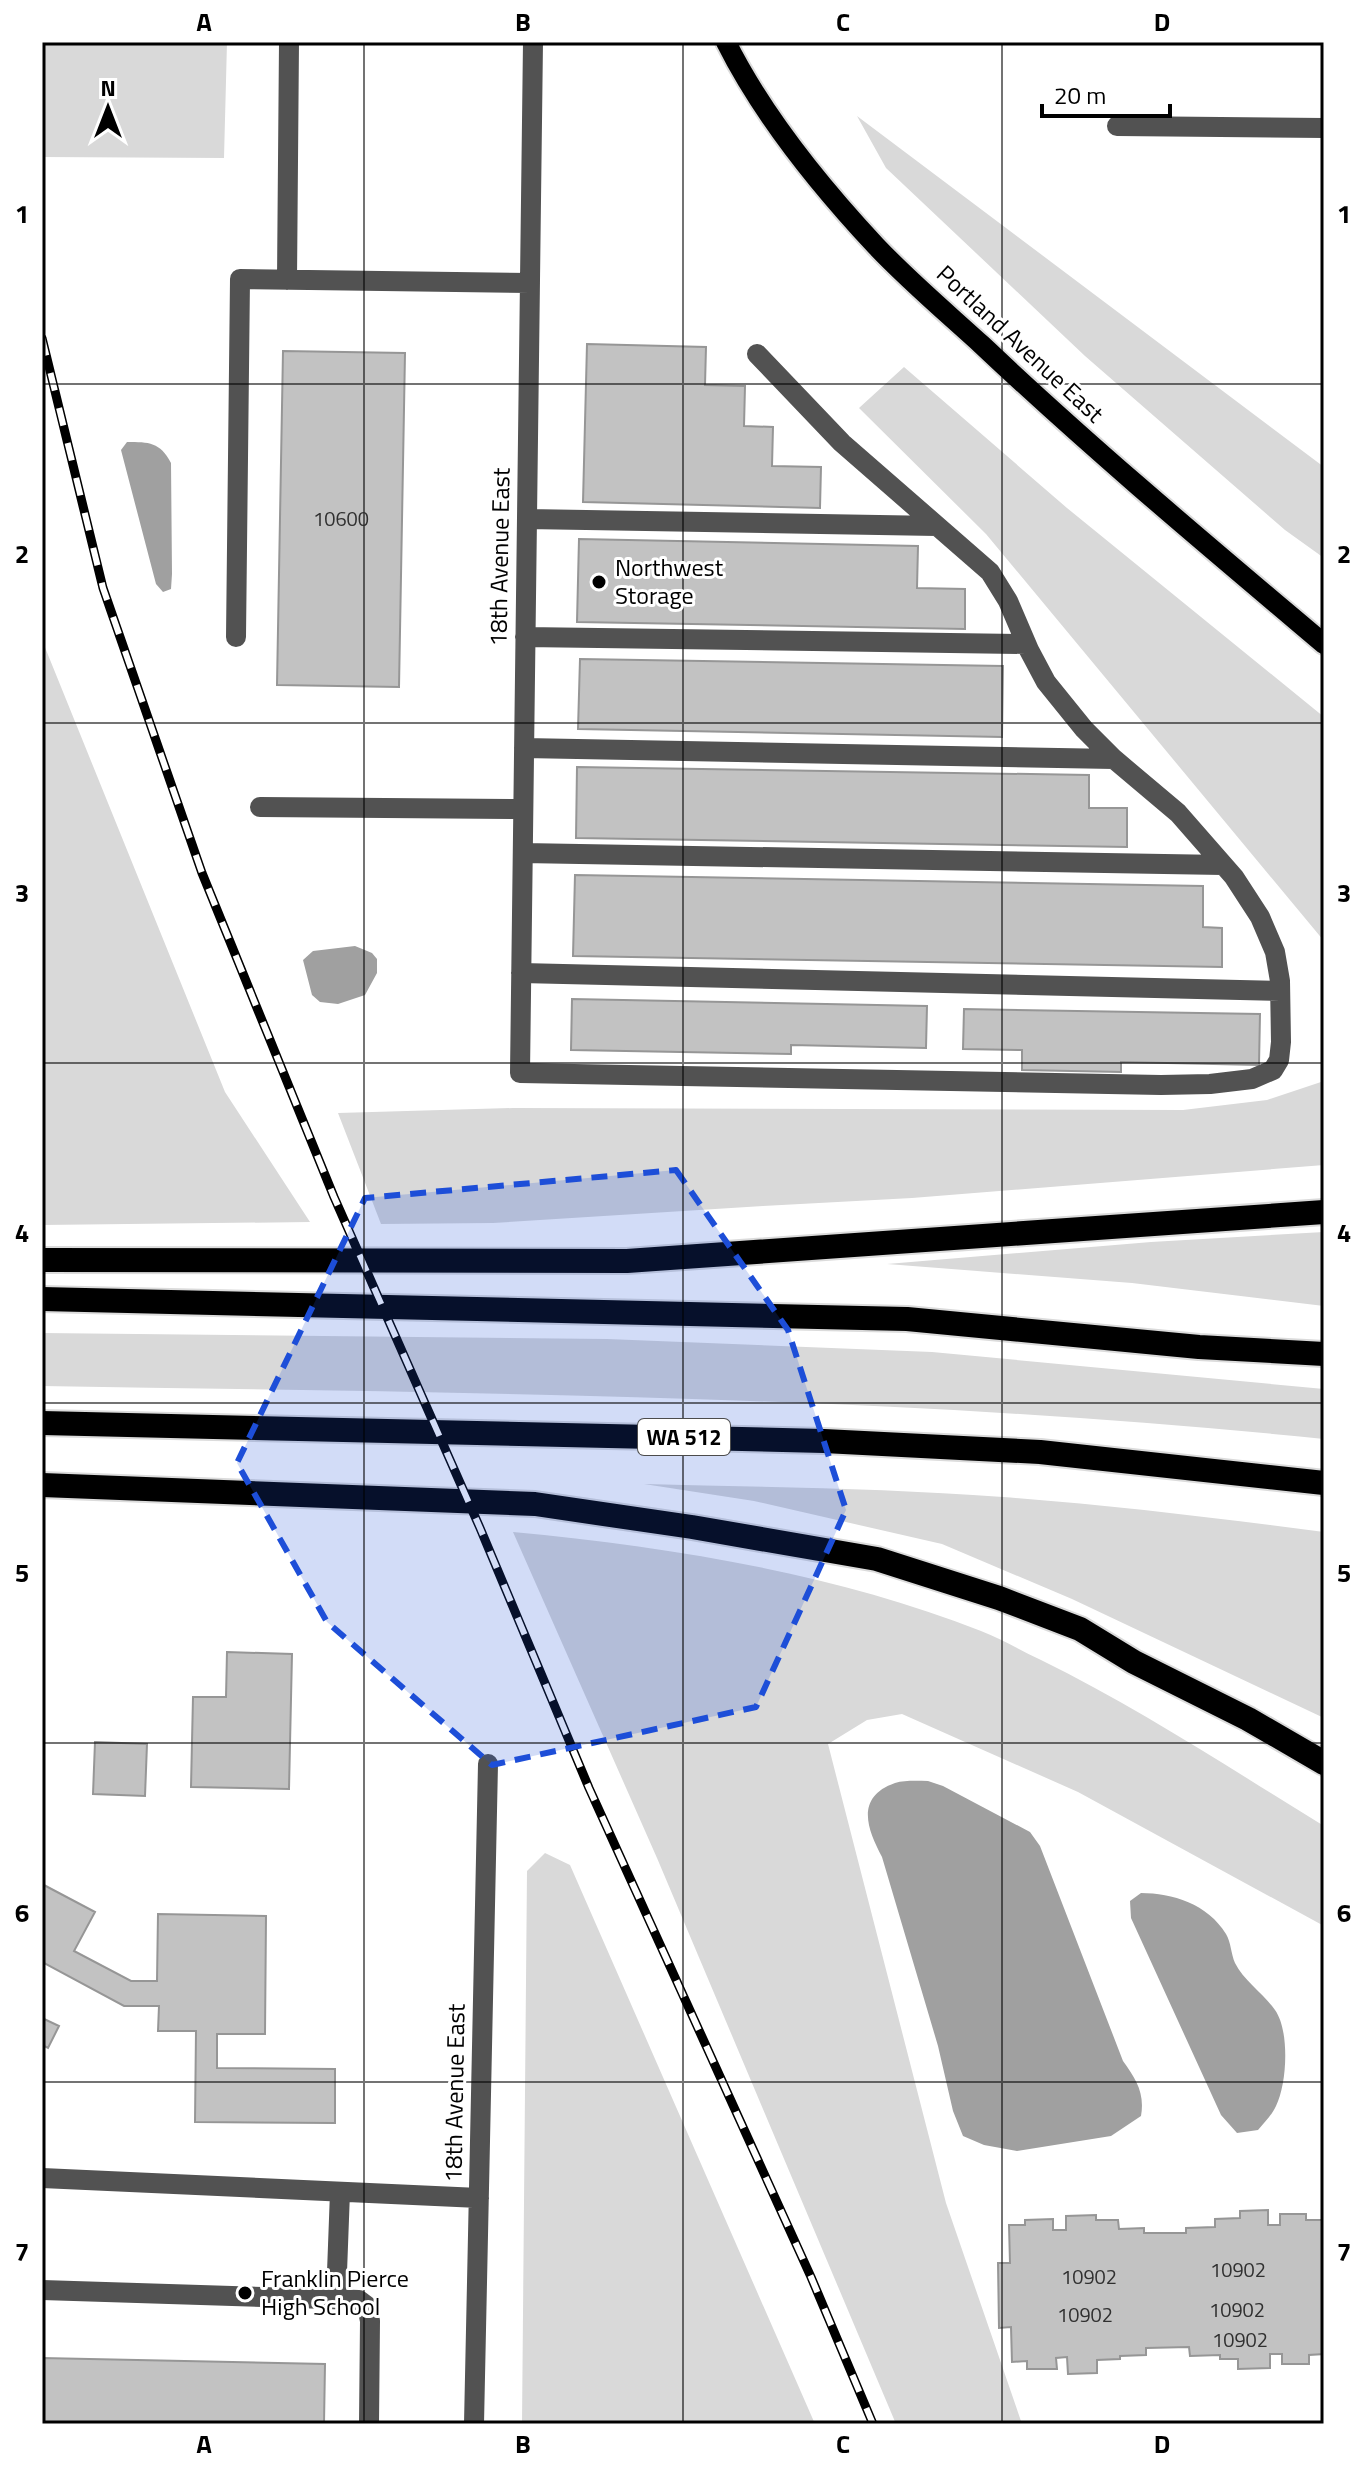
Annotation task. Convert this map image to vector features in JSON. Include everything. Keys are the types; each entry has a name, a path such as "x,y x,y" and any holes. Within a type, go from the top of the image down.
{"highway":[{"path":"42,1260 627,1261 1324,1212"},
{"path":"42,1299 907,1319 1199,1347 1324,1354"},
{"name":"WA 512","path":"42,1423 824,1441 1040,1452 1324,1483"},
{"path":"42,1485 535,1504 877,1559 999,1598 1080,1629 1134,1662 1248,1719 1324,1763"}],"main road":[{"name":"Portland Avenue East","path":"726,42 782,132 877,247 1064,421 1324,644"}],"street":[{"path":"287,280 289,42"},
{"name":"18th Avenue East","path":"533,42 520,1073 1210,1084 1252,1079 1273,1070 1279,1060 1281,1042 1280,991"},
{"path":"1117,126 1324,128"},
{"path":"236,637 240,279 530,283"},
{"path":"521,973 1280,991 1275,952 1260,917 1234,877 1178,813 1084,729 1046,682 1008,601 990,572 842,443 757,354"},
{"path":"527,519 937,526"},
{"path":"525,637 1026,644"},
{"path":"524,748 1114,759"},
{"path":"260,807 523,809"},
{"path":"523,853 1223,865"},
{"name":"18th Avenue East","path":"474,2424 488,1764"},
{"path":"42,2178 479,2198"},
{"path":"336,2299 340,2192"},
{"path":"42,2290 359,2300 367,2306 370,2321 369,2424"}],"highlighted area":[{"path":"676,1170 788,1330 846,1510 756,1707 492,1765 327,1622 237,1463 365,1198"}],"shaded area":[{"path":"42,42 227,42 224,158 42,157"},
{"path":"857,116 1324,467 1324,558 1285,530 1085,356 886,168"},
{"path":"904,367 1067,508 1324,717 1324,941 986,534 859,408"},
{"path":"127,442 158,447 171,463 172,574 171,589 163,592 156,584 121,450"},
{"path":"42,640 225,1092 310,1222 42,1225"},
{"path":"355,946 372,953 377,959 377,973 365,995 338,1004 320,1002 312,995 303,960 313,951"},
{"path":"1324,1079 1324,1165 912,1198 493,1223 381,1224 338,1113 513,1108 1183,1110 1267,1100"},
{"path":"1324,1232 1324,1306 1132,1283 887,1264 1151,1242"},
{"path":"42,1333 607,1339 932,1352 1324,1389 1324,1439 1164,1424 844,1405 523,1394 42,1386"},
{"path":"644,1484 1003,1497 1164,1512 1324,1532 1324,1718 1072,1599 942,1544 754,1501"},
{"path":"513,1532 632,1546 751,1565 868,1593 989,1634 1113,1698 1324,1826 1324,1926 1078,1792 902,1714 867,1720 828,1744 946,2203 1022,2424 896,2424 657,1858"},
{"path":"928,1781 1030,1832 1040,1846 1123,2061 1140,2093 1141,2116 1111,2136 1017,2151 984,2145 963,2136 953,2111 938,2046 868,1815 869,1805 882,1789 899,1782"},
{"path":"545,1853 570,1865 815,2424 522,2424 527,1871"},
{"path":"1141,1893 1177,1898 1209,1915 1226,1934 1239,1970 1280,2019 1285,2044 1283,2085 1274,2109 1258,2130 1237,2133 1221,2115 1131,1918 1130,1901"}],"building":[{"path":"587,344 706,347 705,385 745,386 744,426 773,427 772,466 821,467 820,508 583,502"},
{"path":"283,351 405,353 399,687 277,685"},
{"path":"579,539 918,546 917,588 965,589 965,629 577,622"},
{"path":"580,659 1003,666 1002,737 578,729"},
{"path":"577,767 1089,775 1089,808 1127,808 1127,847 576,838"},
{"path":"575,875 1203,886 1203,927 1222,928 1222,967 573,956"},
{"path":"572,999 927,1006 926,1048 791,1045 791,1054 571,1050"},
{"path":"964,1009 1260,1014 1259,1065 1121,1062 1121,1072 1022,1070 1022,1050 963,1049"},
{"path":"227,1652 292,1654 289,1789 191,1787 193,1697 226,1697"},
{"path":"95,1742 147,1744 145,1796 93,1794"},
{"path":"42,1884 95,1912 74,1951 131,1981 157,1981 158,1914 266,1916 265,2034 217,2034 217,2068 335,2069 335,2123 195,2122 196,2031 158,2031 159,2006 124,2006 42,1962"},
{"path":"42,2018 59,2026 48,2048 42,2045"},
{"path":"1268,2210 1268,2225 1280,2225 1280,2214 1306,2214 1306,2220 1324,2220 1324,2354 1309,2355 1309,2364 1282,2364 1282,2354 1270,2354 1270,2368 1238,2369 1238,2359 1220,2359 1220,2355 1190,2356 1189,2347 1146,2348 1146,2355 1097,2360 1097,2373 1068,2374 1067,2357 1056,2358 1057,2369 1027,2369 1027,2361 1012,2362 1011,2327 999,2328 998,2263 1010,2263 1009,2225 1025,2225 1025,2220 1053,2219 1053,2230 1066,2230 1066,2216 1096,2215 1096,2220 1118,2220 1119,2229 1144,2228 1144,2233 1186,2233 1186,2228 1215,2227 1215,2219 1240,2218 1240,2211"},
{"path":"42,2358 325,2364 324,2424 42,2424"}],"railway":[{"path":"42,338 103,588 202,873 334,1197 480,1528 589,1788 811,2277 873,2424"}],"place":[{"name":"Northwest Storage","path":"599,582"},
{"name":"Franklin Pierce High School","path":"245,2293"}]}
